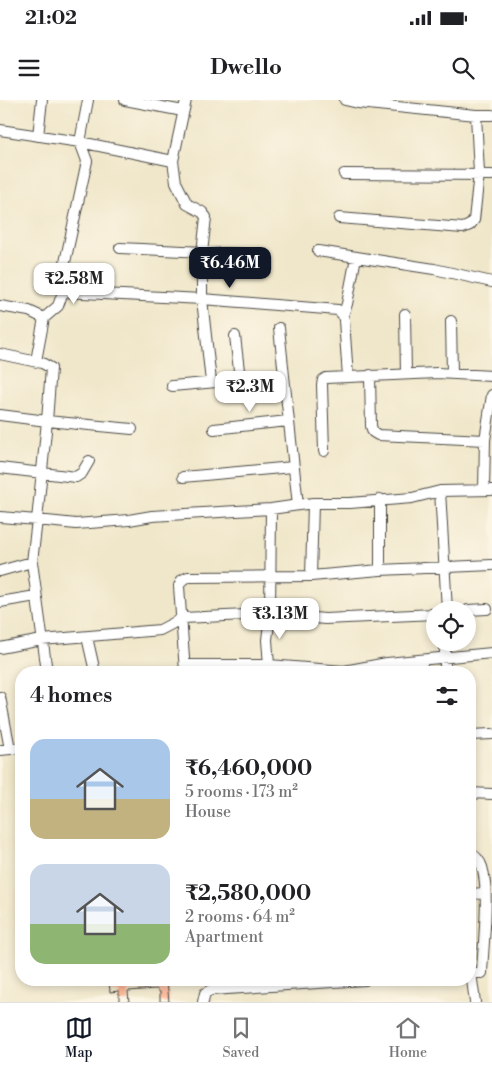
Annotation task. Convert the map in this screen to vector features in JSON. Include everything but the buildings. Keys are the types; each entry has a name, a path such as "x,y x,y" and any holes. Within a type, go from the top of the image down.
{"street":[{"path":"38,136 42,100"},
{"path":"36,362 44,318 58,306 63,292 64,267 88,161 80,142 88,100"},
{"path":"125,100 183,111"},
{"path":"186,100 173,161 176,182 187,204 196,208 206,217 202,253 202,299 211,382"},
{"path":"346,100 358,103 492,115"},
{"path":"339,218 467,227 474,220 479,174 476,115"},
{"path":"0,130 80,142 173,161"},
{"path":"344,174 492,175"},
{"path":"120,248 246,254"},
{"path":"318,251 434,269 492,282"},
{"path":"348,377 343,314 347,304 356,257"},
{"path":"63,292 202,299 332,310 343,314"},
{"path":"0,306 29,311 44,318"},
{"path":"405,314 406,374"},
{"path":"451,322 452,373"},
{"path":"279,328 298,505"},
{"path":"235,336 240,379"},
{"path":"0,354 48,365 52,372 32,562 46,666"},
{"path":"324,451 323,380 326,378 452,373 492,376"},
{"path":"370,375 371,426 373,432 378,435 486,440"},
{"path":"172,386 284,376"},
{"path":"0,517 76,524 129,520 152,516 271,509 313,503 350,503 380,499 412,498 440,491 488,490 486,440 492,395"},
{"path":"0,414 47,421 132,429"},
{"path":"214,429 288,421"},
{"path":"0,468 76,477 82,473 89,461"},
{"path":"183,477 293,467"},
{"path":"440,491 446,601"},
{"path":"380,499 380,570"},
{"path":"311,576 313,503"},
{"path":"269,664 267,640 270,614 271,509"},
{"path":"0,570 32,562"},
{"path":"185,666 183,618 179,586 182,580 188,577 311,576 380,570 492,565"},
{"path":"0,602 36,596"},
{"path":"476,610 488,610"},
{"path":"0,648 42,640 160,630 183,618 270,614 325,618 426,614"},
{"path":"87,637 94,666"},
{"path":"445,651 445,666"},
{"path":"383,666 492,653"},
{"path":"422,660 422,666"},
{"path":"235,666 269,664 288,666"},
{"path":"0,697 5,750"},
{"path":"476,735 492,734"},
{"path":"476,793 492,794"},
{"path":"476,858 482,868 487,973"},
{"path":"476,894 484,893"},
{"path":"203,1002 205,993 211,990 273,986"},
{"path":"473,986 475,1002"}]}
